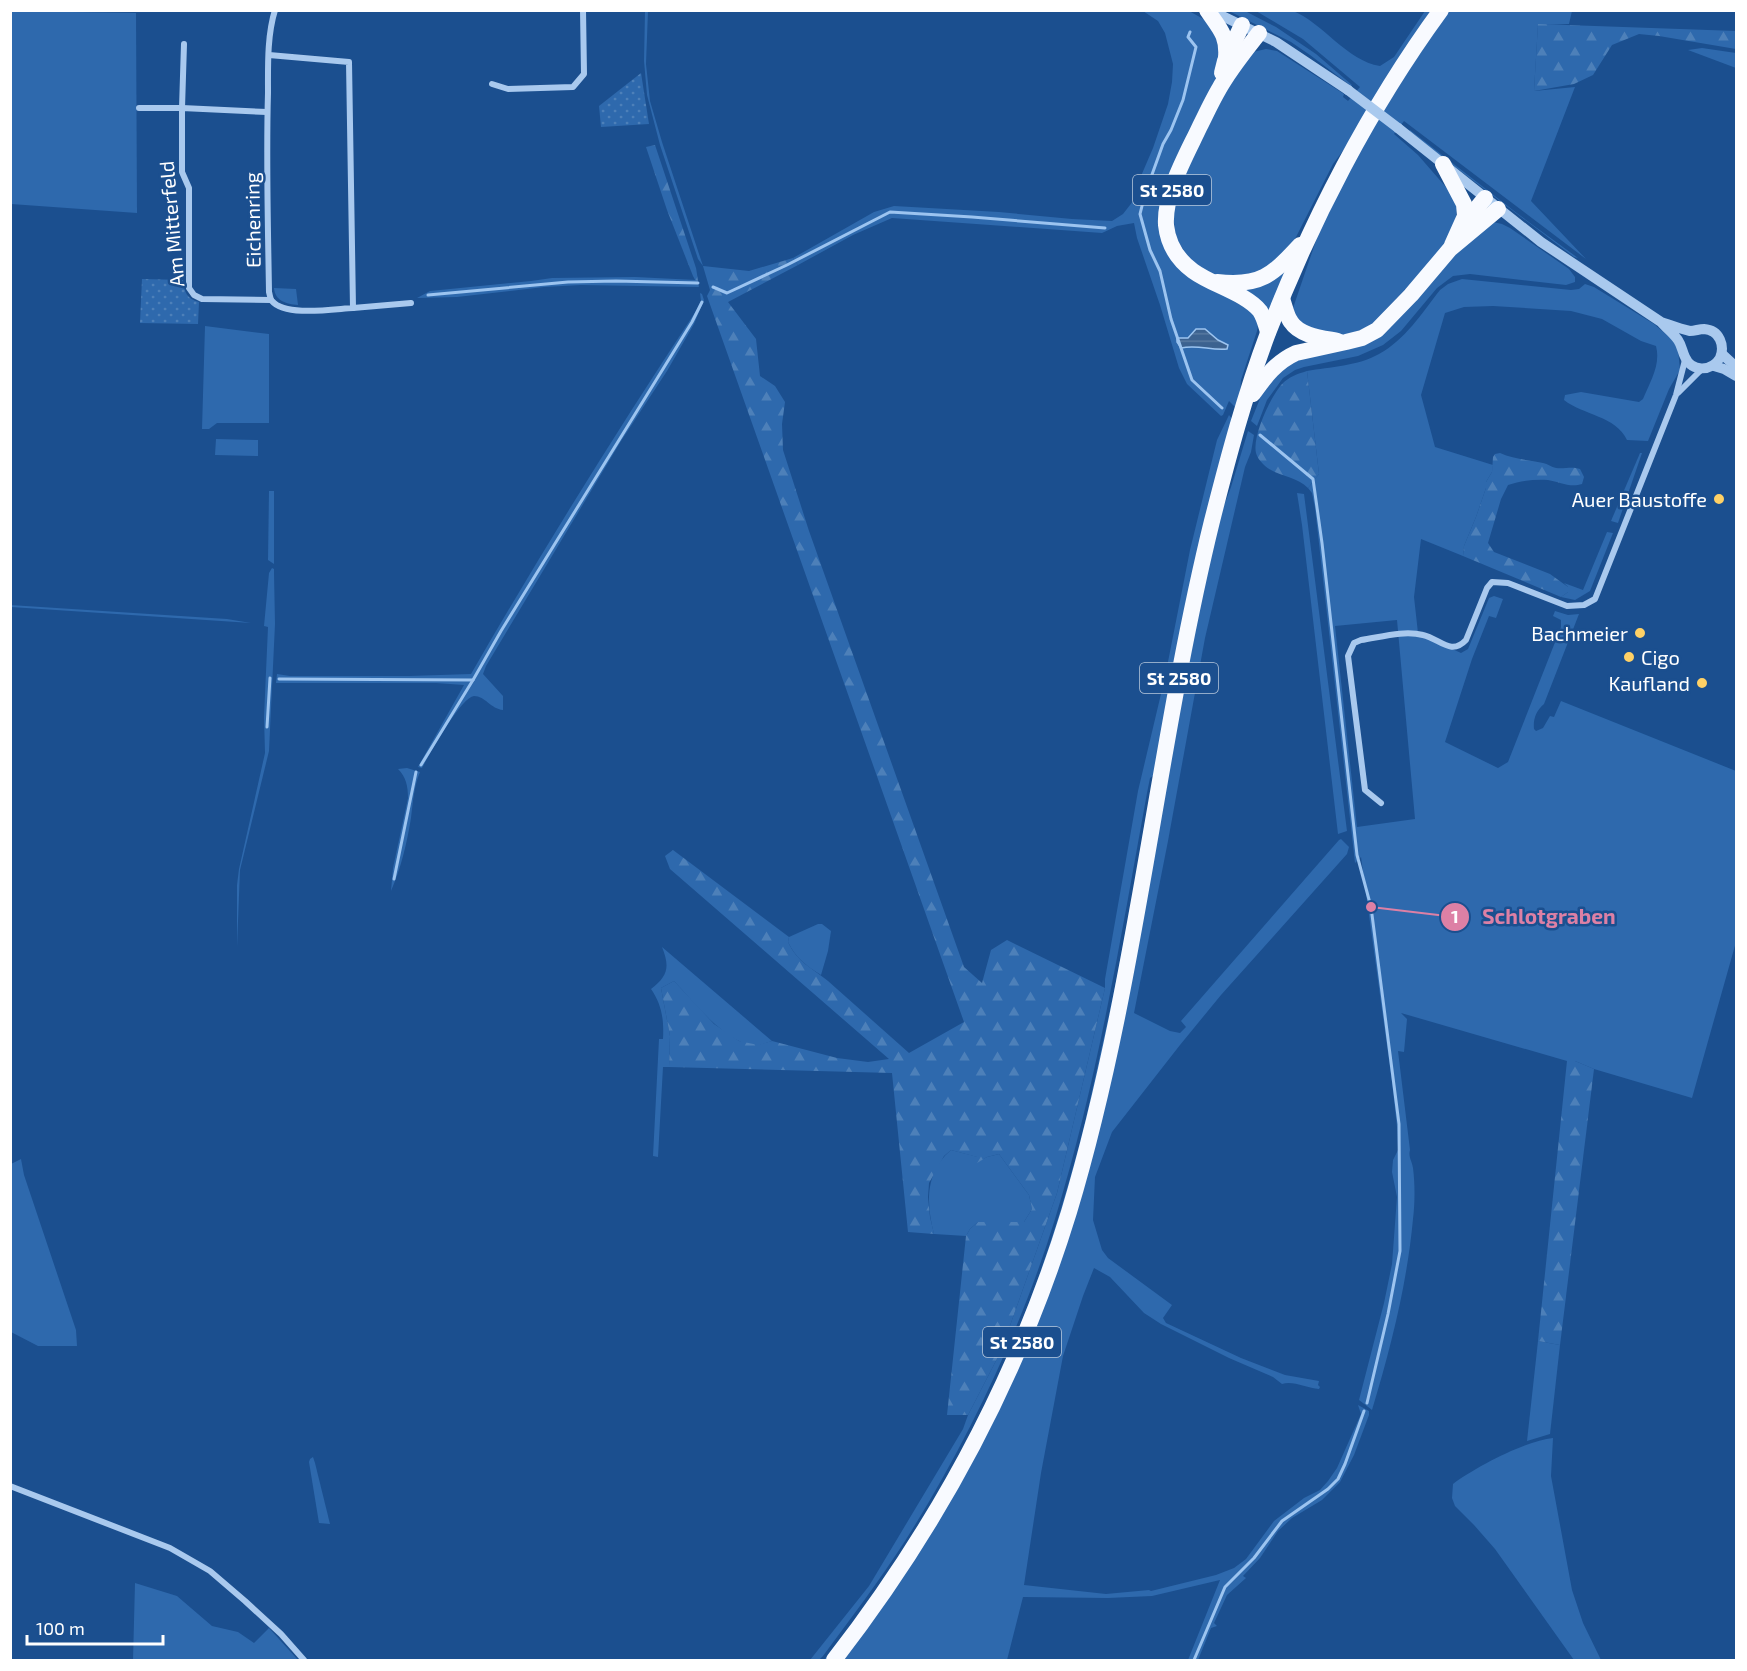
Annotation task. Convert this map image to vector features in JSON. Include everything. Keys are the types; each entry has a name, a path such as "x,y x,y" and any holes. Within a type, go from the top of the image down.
{"highway":[{"name":"St 2580","path":"1208,10 1225,37 1227,47 1219,89"},
{"name":"St 2580","path":"834,1660 899,1570 951,1485 1009,1371 1038,1302 1063,1231 1085,1154 1110,1050 1193,605 1221,485 1244,405 1282,299 1342,169 1403,67 1441,10"},
{"name":"St 2580","path":"1225,61 1242,25"},
{"name":"St 2580","path":"1259,33 1219,89 1178,176 1166,216 1168,237 1177,255 1192,270 1257,308 1269,332"},
{"name":"St 2580","path":"1443,164 1464,204 1465,216 1450,249"},
{"name":"St 2580","path":"1460,229 1491,204"},
{"name":"St 2580","path":"1244,405 1267,374 1287,357 1370,334 1385,323 1491,204"},
{"name":"St 2580","path":"1211,281 1242,284 1263,278 1281,266 1311,233"},
{"path":"1282,299 1288,317 1296,328 1323,339 1346,342"}],"street":[{"name":"Eichenring","path":"271,300 269,292 267,112 268,56 275,10"},
{"path":"492,84 508,89 573,87 584,74 584,10"},
{"path":"1208,10 1259,33 1304,59 1348,90 1541,242 1661,322 1676,337 1693,366 1702,369"},
{"name":"Am Mitterfeld","path":"184,44 182,172 189,188 189,288 194,295 202,299 271,300"},
{"path":"268,56 349,62 353,308"},
{"path":"139,108 267,112"},
{"path":"271,300 291,310 411,303"},
{"path":"1661,322 1693,332"},
{"path":"1381,803 1365,790 1348,656 1354,643 1411,633 1425,635 1453,648 1460,646 1466,640 1486,588 1492,582 1508,583 1567,606 1584,604 1595,598 1676,395 1688,336 1693,332 1704,329 1715,333 1721,341 1722,354 1714,366"},
{"path":"1722,354 1737,367"},
{"path":"1676,395 1702,369 1714,366 1737,376"},
{"path":"10,1486 170,1548 210,1571 253,1607 304,1660"}],"green space":[{"path":"10,11 136,13 137,213 11,204"},
{"path":"645,11 648,11 646,64 650,101 703,266 698,259 660,145 647,95 644,61"},
{"path":"1143,11 1189,11 1207,21 1223,44 1214,87 1161,215 1206,285 1254,313 1258,325 1257,331 1241,380 1237,409 1229,401 1221,416 1187,384 1179,368 1134,223 1117,226 1102,233 892,218 853,235 798,265 793,258 874,212 894,206 1112,221 1123,214 1137,196 1141,176 1168,104 1172,82 1173,64 1165,33 1158,21","holes":["1196,329 1205,329 1210,335 1228,346 1193,345 1181,348 1177,338 1188,338"]},
{"path":"1229,11 1245,11 1276,27 1316,54 1352,85 1291,42"},
{"path":"1256,11 1293,11 1315,24 1357,57 1380,66 1394,57 1425,11 1433,11 1351,140 1333,164 1296,237 1285,253 1265,273 1218,277 1192,263 1176,238 1173,215 1180,183 1226,87 1253,52 1266,49 1277,51 1344,94 1343,97 1348,101 1360,87 1303,39"},
{"path":"1449,11 1572,11 1569,24 1538,25 1534,91 1575,87 1531,201 1586,259 1404,121 1394,134 1418,155 1458,201 1454,231 1425,269 1369,327 1343,336 1300,325 1293,308 1321,226 1366,139"},
{"path":"1538,24 1736,31 1736,49 1639,34 1612,45 1593,75 1574,84 1534,91"},
{"path":"1702,48 1736,53 1736,68 1688,50"},
{"path":"641,73 649,124 601,127 599,106"},
{"path":"1410,130 1578,258 1574,257 1409,132"},
{"path":"655,145 696,268 699,287 667,210 646,147"},
{"path":"1493,222 1510,228 1569,269 1575,277 1575,282 1566,285 1470,274 1453,276 1437,288 1401,331 1383,345 1358,356 1304,367 1283,378 1267,400 1257,426 1251,421 1263,391 1292,360 1346,349"},
{"path":"793,258 798,265 728,302 756,339 760,376 775,386 785,402 782,424 783,450 809,531 964,967 982,983 991,950 1007,940 1105,988 1057,1193 1001,1351 968,1415 947,1415 966,1236 978,1222 1024,1222 1032,1209 1029,1195 999,1154 977,1163 977,1157 951,1150 944,1156 929,1183 928,1197 934,1234 908,1232 892,1073 669,1067 670,1036 661,988 674,981 714,1024 739,1041 758,1045 772,1041 837,1058 868,1062 889,1059 670,869 665,856 673,850 789,937 788,942 801,960 909,1053 964,1022 707,296 710,290 703,266 749,271"},
{"path":"1290,265 1270,316 1234,288"},
{"path":"635,277 696,280 699,287 581,285 457,297 417,298 430,291 552,278"},
{"path":"142,279 183,280 187,294 199,302 198,324 140,323"},
{"path":"1462,279 1571,290 1579,289 1585,284 1594,287 1654,324 1675,342 1680,370 1669,389 1648,441 1627,440 1615,426 1564,400 1565,395 1581,392 1639,402 1643,399 1654,373 1657,360 1656,346 1641,341 1602,319 1571,311 1493,306 1464,307 1445,313 1421,395 1435,447 1493,465 1464,546 1463,556 1421,539 1414,597 1418,633 1461,653 1468,649 1489,598 1494,596 1503,599 1496,618 1489,616 1472,659 1445,742 1498,768 1508,762 1561,627 1561,620 1553,616 1555,611 1568,615 1579,614 1544,704 1536,715 1534,729 1536,731 1543,728 1550,716 1554,717 1561,701 1736,771 1736,942 1692,1098 1594,1069 1575,1061 1567,1061 1401,1013 1407,1019 1404,1052 1398,1051 1409,1155 1414,1174 1414,1213 1407,1267 1397,1315 1372,1410 1359,1400 1392,1264 1397,1197 1392,1172 1393,1160 1398,1150 1397,1127 1361,857 1355,863 1315,508 1312,493 1308,488 1319,474 1307,371 1353,364 1379,354 1405,334 1440,290","holes":["1397,620 1415,819 1357,827 1335,626"]},
{"path":"274,288 296,289 298,305 279,299"},
{"path":"700,293 704,300 694,324 486,666 483,674 503,696 503,710 478,697 468,699 446,728 422,768 418,767 464,685 276,683 277,674 290,676 409,676 471,674 581,491 696,311 701,301"},
{"path":"205,326 269,334 269,423 217,423 209,429 202,429"},
{"path":"1307,371 1319,474 1308,488 1268,468 1256,453 1257,437 1263,417 1278,390 1287,379"},
{"path":"1229,415 1233,420 1207,519 1185,619 1111,1023 1088,1123 1041,1280 994,1392 937,1499 871,1601 835,1650 827,1660 824,1660 852,1625 904,1549 953,1468 995,1385 1032,1295 1065,1197 1103,1047 1154,775 1150,778 1118,954 1084,1113 1055,1219 1026,1302 971,1425 928,1504 886,1570 823,1656 819,1660 810,1660 869,1586 963,1429 1001,1351 1057,1193 1105,988 1138,791 1165,677 1190,550 1217,440"},
{"path":"1248,431 1254,435 1251,452 1245,467 1205,638 1134,1013 1170,1031 1180,1033 1186,1027 1181,1021 1339,840 1341,839 1349,847 1347,854 1221,995 1112,1132 1095,1177 1093,1220 1102,1250 1108,1258 1172,1305 1163,1318 1166,1323 1241,1358 1285,1375 1319,1381 1320,1387 1319,1389 1282,1384 1273,1377 1161,1324 1144,1313 1110,1277 1094,1268 1063,1356 1041,1473 1024,1585 1106,1594 1151,1591 1216,1575 1234,1568 1246,1559 1274,1521 1304,1498 1320,1490 1328,1481 1337,1468 1361,1414 1358,1405 1369,1411 1369,1415 1354,1455 1340,1482 1322,1500 1292,1518 1278,1531 1260,1558 1243,1576 1246,1578 1227,1595 1214,1623 1217,1626 1211,1628 1198,1660 1188,1660 1220,1580 1152,1596 1023,1597 1007,1660 842,1660 882,1605 1047,1295 1218,521"},
{"path":"216,439 258,440 258,456 215,455"},
{"path":"1500,453 1545,463 1556,468 1577,468 1584,477 1582,484 1578,485 1543,480 1508,485 1501,499 1488,543 1494,552 1550,574 1568,587 1568,592 1561,597 1463,556 1464,546 1486,488 1486,482 1492,472 1493,457"},
{"path":"1640,453 1642,453 1618,523 1611,521"},
{"path":"269,491 274,491 274,564 268,560"},
{"path":"1297,493 1304,494 1347,831 1338,834 1302,525"},
{"path":"1607,532 1613,533 1590,591 1575,600 1561,597 1568,592 1568,587 1564,583 1583,590"},
{"path":"272,568 274,569 275,624 269,751 240,870 237,947 239,869 265,753 264,717 268,627 264,626 269,573"},
{"path":"10,605 227,619 251,623 11,607"},
{"path":"407,768 420,772 415,788 406,846 391,891 393,868 408,798 406,782 398,769"},
{"path":"822,924 831,931 821,975 802,961 788,942 789,937"},
{"path":"662,947 772,1041 758,1045 747,1044 735,1039 712,1022 674,981 661,988 670,1036 669,1067 663,1067 658,1157 653,1156 659,1039 663,1039 663,1025 660,1007 651,989 661,980 666,971 666,960"},
{"path":"1567,1061 1575,1061 1594,1069 1560,1345 1538,1341"},
{"path":"951,1150 978,1157 977,1162 999,1154 1029,1195 1032,1209 1024,1222 978,1222 966,1236 934,1234 929,1200 932,1178 942,1159"},
{"path":"21,1159 24,1175 76,1330 77,1346 38,1346 11,1332 11,1164"},
{"path":"1538,1341 1560,1345 1550,1434 1527,1441"},
{"path":"1553,1438 1551,1476 1572,1590 1583,1623 1601,1660 1574,1660 1495,1549 1455,1506 1452,1498 1453,1484 1474,1470 1515,1449"},
{"path":"313,1457 330,1524 319,1523 309,1462"},
{"path":"135,1583 177,1596 212,1626 238,1632 254,1643 269,1628 298,1660 133,1660"}],"shaded area":[{"path":"1196,329 1205,329 1228,345 1227,349 1181,348 1177,338 1188,338"}],"waterway":[{"path":"1190,32 1188,37 1196,47 1183,100 1163,144 1140,214 1150,250 1160,271 1171,319 1192,380 1222,408"},
{"path":"713,287 727,293 890,212 1105,228"},
{"path":"428,295 568,282 698,283"},
{"path":"279,679 473,680 692,322 702,302"},
{"path":"1260,435 1313,479 1357,855 1371,907 1399,1124 1400,1251 1367,1403"},
{"path":"267,727 270,678"},
{"path":"421,765 473,680"},
{"path":"394,879 416,772"},
{"path":"1194,1660 1225,1587 1254,1558 1282,1521 1328,1489 1338,1479 1364,1411"}],"place":[{"name":"Auer Baustoffe","path":"1719,499"},
{"name":"Bachmeier","path":"1640,633"},
{"name":"Cigo","path":"1629,657"},
{"name":"Kaufland","path":"1702,683"},
{"name":"Schlotgraben","path":"1371,907"}]}
